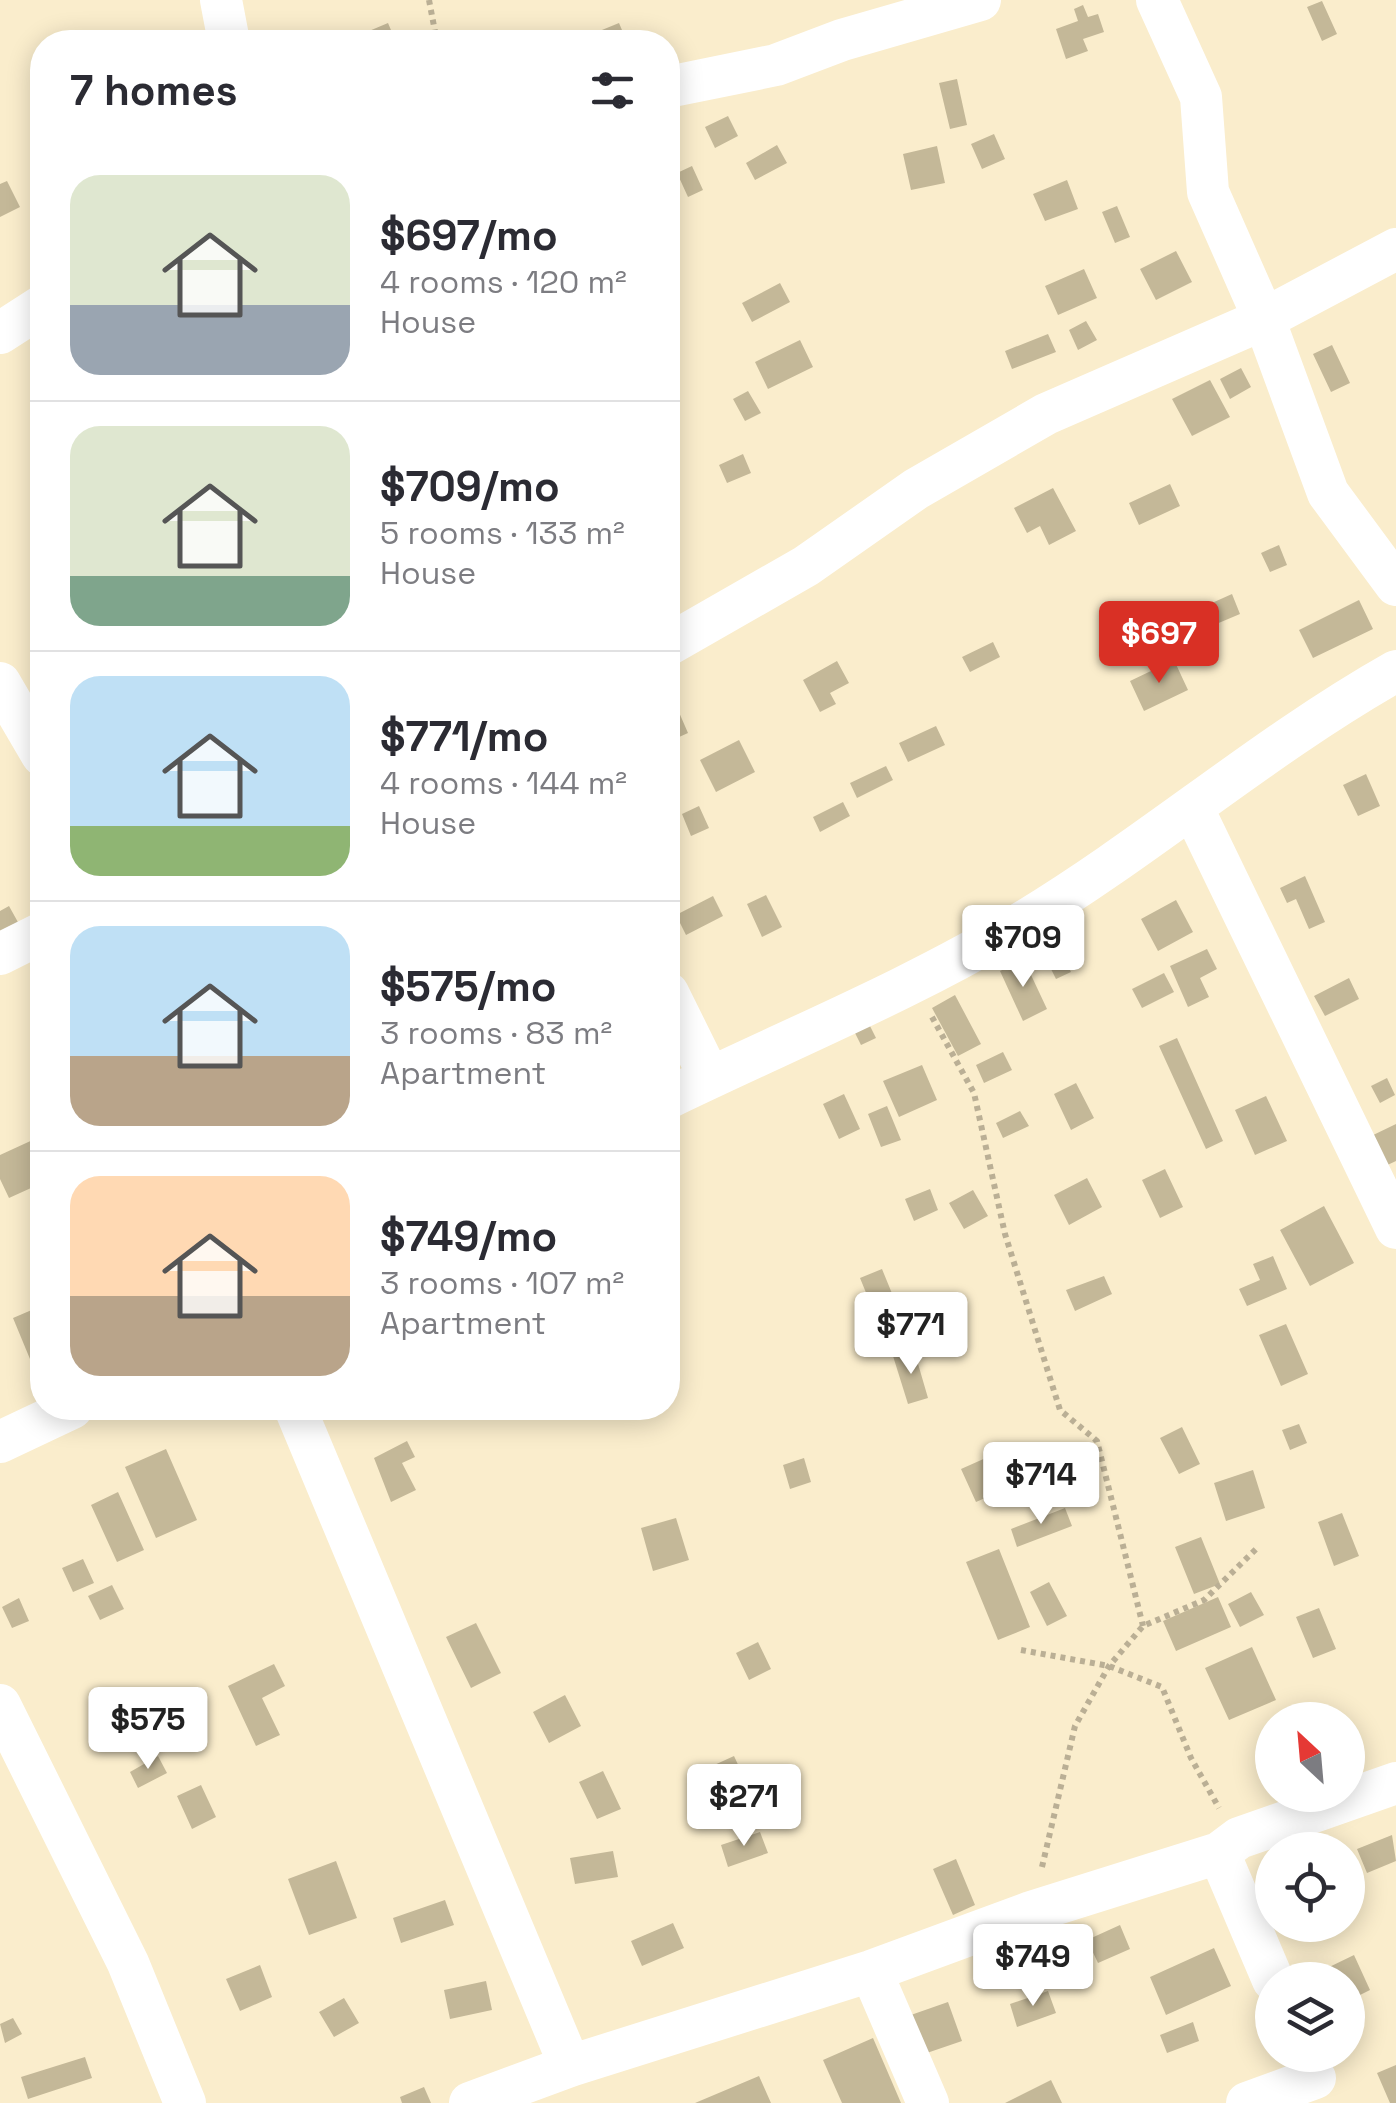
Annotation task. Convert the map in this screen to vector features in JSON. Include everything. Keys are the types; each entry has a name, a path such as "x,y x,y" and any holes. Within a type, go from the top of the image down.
{"street":[{"path":"222,0 226,30"},
{"path":"680,85 776,65 842,40 980,0"},
{"path":"1158,0 1201,97 1208,192 1264,319 1328,493 1396,586"},
{"path":"680,638 790,576 916,489 1046,414 1264,319 1396,249"},
{"path":"0,333 30,314"},
{"path":"680,1092 1020,924 1194,809 1316,716 1396,671"},
{"path":"0,683 30,734"},
{"path":"1194,809 1396,1228"},
{"path":"0,954 30,939"},
{"path":"680,1017 710,1078"},
{"path":"0,1442 47,1420"},
{"path":"300,1420 570,2066"},
{"path":"0,1704 128,1964 185,2103"},
{"path":"470,2103 570,2066 871,1971 1396,1783"},
{"path":"1229,1845 1267,1962"},
{"path":"871,1971 928,2103"},
{"path":"1247,2103 1316,2079"}],"path":[{"path":"429,0 435,30"},
{"path":"927,972 918,993 974,1093 1005,1234 1060,1410 1097,1441 1143,1626"},
{"path":"1032,1912 1075,1726 1109,1666 1143,1626 1204,1600 1256,1549"},
{"path":"1020,1650 1109,1666 1162,1687 1229,1845"}],"building":[{"path":"1322,1 1337,34 1322,41 1307,7"},
{"path":"1083,5 1088,17 1098,14 1104,32 1083,39 1088,51 1066,59 1056,29 1078,21 1074,9"},
{"path":"388,23 391,30 371,30"},
{"path":"619,23 622,30 602,30"},
{"path":"957,79 967,125 950,129 939,83"},
{"path":"728,116 738,136 715,148 705,127"},
{"path":"994,134 1005,159 982,169 971,144"},
{"path":"777,145 787,163 755,180 746,163"},
{"path":"937,146 945,183 911,190 903,154"},
{"path":"692,166 703,190 688,197 680,172"},
{"path":"1067,180 1078,209 1045,221 1033,194"},
{"path":"7,181 20,207 0,217 0,184"},
{"path":"1117,206 1130,237 1115,243 1102,212"},
{"path":"1176,251 1192,282 1156,300 1140,269"},
{"path":"1084,269 1097,298 1058,315 1045,286"},
{"path":"780,283 790,302 752,322 742,303"},
{"path":"1086,321 1097,340 1078,350 1069,330"},
{"path":"1048,334 1056,352 1012,369 1005,351"},
{"path":"800,340 813,367 768,389 755,362"},
{"path":"1332,345 1350,383 1331,392 1313,354"},
{"path":"1241,368 1251,387 1230,399 1220,379"},
{"path":"1210,380 1230,417 1192,436 1172,399"},
{"path":"748,391 761,413 745,421 733,399"},
{"path":"743,454 751,473 727,483 719,465"},
{"path":"1170,484 1180,506 1139,525 1129,503"},
{"path":"1053,488 1076,531 1049,545 1040,526 1027,533 1014,508"},
{"path":"1279,545 1287,565 1270,572 1261,553"},
{"path":"1232,594 1240,614 1202,630 1194,611"},
{"path":"1359,600 1373,629 1313,658 1299,630"},
{"path":"993,642 1000,657 970,672 962,657"},
{"path":"1174,660 1188,690 1144,711 1130,681"},
{"path":"837,661 849,683 830,693 836,704 820,712 803,680"},
{"path":"680,715 688,733 680,737"},
{"path":"936,726 945,745 908,762 899,743"},
{"path":"739,740 755,772 716,792 700,760"},
{"path":"886,766 893,780 857,798 850,783"},
{"path":"1366,774 1380,806 1358,816 1343,785"},
{"path":"843,802 850,816 820,832 813,817"},
{"path":"699,806 709,828 691,836 682,814"},
{"path":"1305,876 1325,922 1309,929 1296,899 1287,903 1280,888"},
{"path":"766,895 782,927 762,937 747,904"},
{"path":"713,896 723,916 686,935 680,913"},
{"path":"1176,900 1193,932 1158,951 1141,919"},
{"path":"9,906 19,924 0,935 0,911"},
{"path":"1056,941 1071,972 1056,979 1041,949"},
{"path":"1207,949 1217,969 1200,978 1209,997 1188,1007 1170,966"},
{"path":"1024,960 1047,1009 1023,1021 1000,971"},
{"path":"1164,973 1174,992 1142,1008 1132,989"},
{"path":"1349,978 1359,999 1325,1016 1314,996"},
{"path":"955,995 981,1044 958,1056 932,1008"},
{"path":"866,1018 876,1038 861,1045 851,1025"},
{"path":"1177,1038 1223,1141 1206,1149 1159,1046"},
{"path":"1003,1052 1012,1070 984,1083 976,1065"},
{"path":"922,1065 937,1100 899,1117 883,1081"},
{"path":"1387,1078 1395,1095 1380,1103 1371,1086"},
{"path":"1076,1083 1094,1118 1071,1130 1054,1094"},
{"path":"844,1094 860,1129 839,1139 823,1104"},
{"path":"1266,1096 1287,1141 1255,1155 1235,1110"},
{"path":"887,1106 901,1140 881,1147 868,1114"},
{"path":"1020,1111 1029,1126 1003,1138 996,1123"},
{"path":"1396,1124 1396,1161 1381,1168 1367,1138"},
{"path":"30,1141 30,1188 9,1198 0,1179 0,1155"},
{"path":"1165,1169 1183,1207 1160,1218 1142,1180"},
{"path":"1087,1178 1102,1207 1069,1225 1054,1195"},
{"path":"930,1189 938,1210 914,1221 905,1199"},
{"path":"973,1190 988,1216 964,1229 949,1203"},
{"path":"1324,1206 1354,1263 1310,1286 1280,1230"},
{"path":"1273,1256 1287,1289 1247,1306 1239,1289 1260,1280 1253,1264"},
{"path":"882,1269 900,1313 878,1322 860,1278"},
{"path":"1104,1276 1112,1294 1075,1311 1066,1290"},
{"path":"30,1311 30,1359 13,1318"},
{"path":"1286,1324 1308,1374 1281,1386 1259,1335"},
{"path":"914,1350 928,1398 908,1404 893,1356"},
{"path":"1299,1424 1307,1443 1290,1450 1282,1430"},
{"path":"1182,1427 1200,1464 1179,1474 1160,1438"},
{"path":"407,1441 415,1457 402,1463 416,1490 391,1502 374,1458"},
{"path":"166,1449 197,1520 156,1538 125,1467"},
{"path":"988,1457 1003,1490 976,1502 961,1469"},
{"path":"804,1458 811,1482 790,1489 783,1465"},
{"path":"1253,1470 1265,1508 1226,1521 1214,1483"},
{"path":"118,1492 144,1550 117,1562 91,1505"},
{"path":"1065,1508 1072,1526 1017,1547 1011,1529"},
{"path":"1342,1513 1359,1556 1334,1566 1318,1522"},
{"path":"676,1518 689,1560 653,1571 641,1528"},
{"path":"1201,1537 1220,1584 1194,1594 1175,1547"},
{"path":"999,1549 1030,1627 998,1640 966,1562"},
{"path":"83,1559 94,1583 73,1592 62,1568"},
{"path":"1049,1582 1067,1616 1047,1626 1030,1592"},
{"path":"112,1585 124,1609 100,1620 88,1596"},
{"path":"1251,1592 1264,1615 1240,1627 1228,1604"},
{"path":"1218,1597 1231,1627 1176,1651 1163,1621"},
{"path":"19,1598 29,1621 12,1628 2,1607"},
{"path":"1319,1608 1336,1649 1313,1658 1296,1617"},
{"path":"476,1623 501,1673 471,1688 446,1637"},
{"path":"758,1642 771,1669 749,1680 736,1653"},
{"path":"1252,1647 1276,1700 1255,1702 1255,1709 1229,1720 1205,1668"},
{"path":"274,1664 285,1686 262,1698 280,1735 256,1746 228,1686"},
{"path":"565,1695 581,1726 549,1743 533,1712"},
{"path":"158,1756 167,1773 138,1788 130,1772"},
{"path":"734,1756 741,1771 706,1787 699,1772"},
{"path":"603,1771 621,1809 597,1819 579,1782"},
{"path":"201,1785 216,1817 192,1829 177,1796"},
{"path":"760,1832 768,1853 728,1867 721,1845"},
{"path":"1392,1835 1396,1861 1367,1873 1365,1846"},
{"path":"613,1851 618,1877 575,1884 570,1858"},
{"path":"956,1859 975,1905 953,1915 933,1869"},
{"path":"336,1861 357,1918 309,1935 288,1879"},
{"path":"445,1900 454,1925 401,1943 393,1918"},
{"path":"673,1923 684,1948 642,1966 631,1941"},
{"path":"1120,1925 1130,1949 1098,1963 1087,1940"},
{"path":"1214,1948 1231,1986 1166,2015 1150,1977"},
{"path":"260,1965 272,1997 240,2011 226,1979"},
{"path":"486,1981 492,2010 450,2019 444,1990"},
{"path":"1048,1991 1056,2013 1017,2027 1010,2004"},
{"path":"344,1998 359,2023 334,2037 319,2012"},
{"path":"948,2002 962,2041 921,2055 908,2016"},
{"path":"13,2018 22,2034 5,2043 0,2024"},
{"path":"1193,2022 1199,2041 1167,2053 1160,2035"},
{"path":"873,2038 901,2103 842,2103 823,2060"},
{"path":"85,2057 92,2078 28,2099 21,2077"},
{"path":"1396,2065 1396,2103 1390,2103 1377,2073"},
{"path":"759,2076 771,2103 695,2103"},
{"path":"1051,2080 1062,2103 1005,2103"},
{"path":"424,2087 431,2103 402,2103 400,2097"}]}
